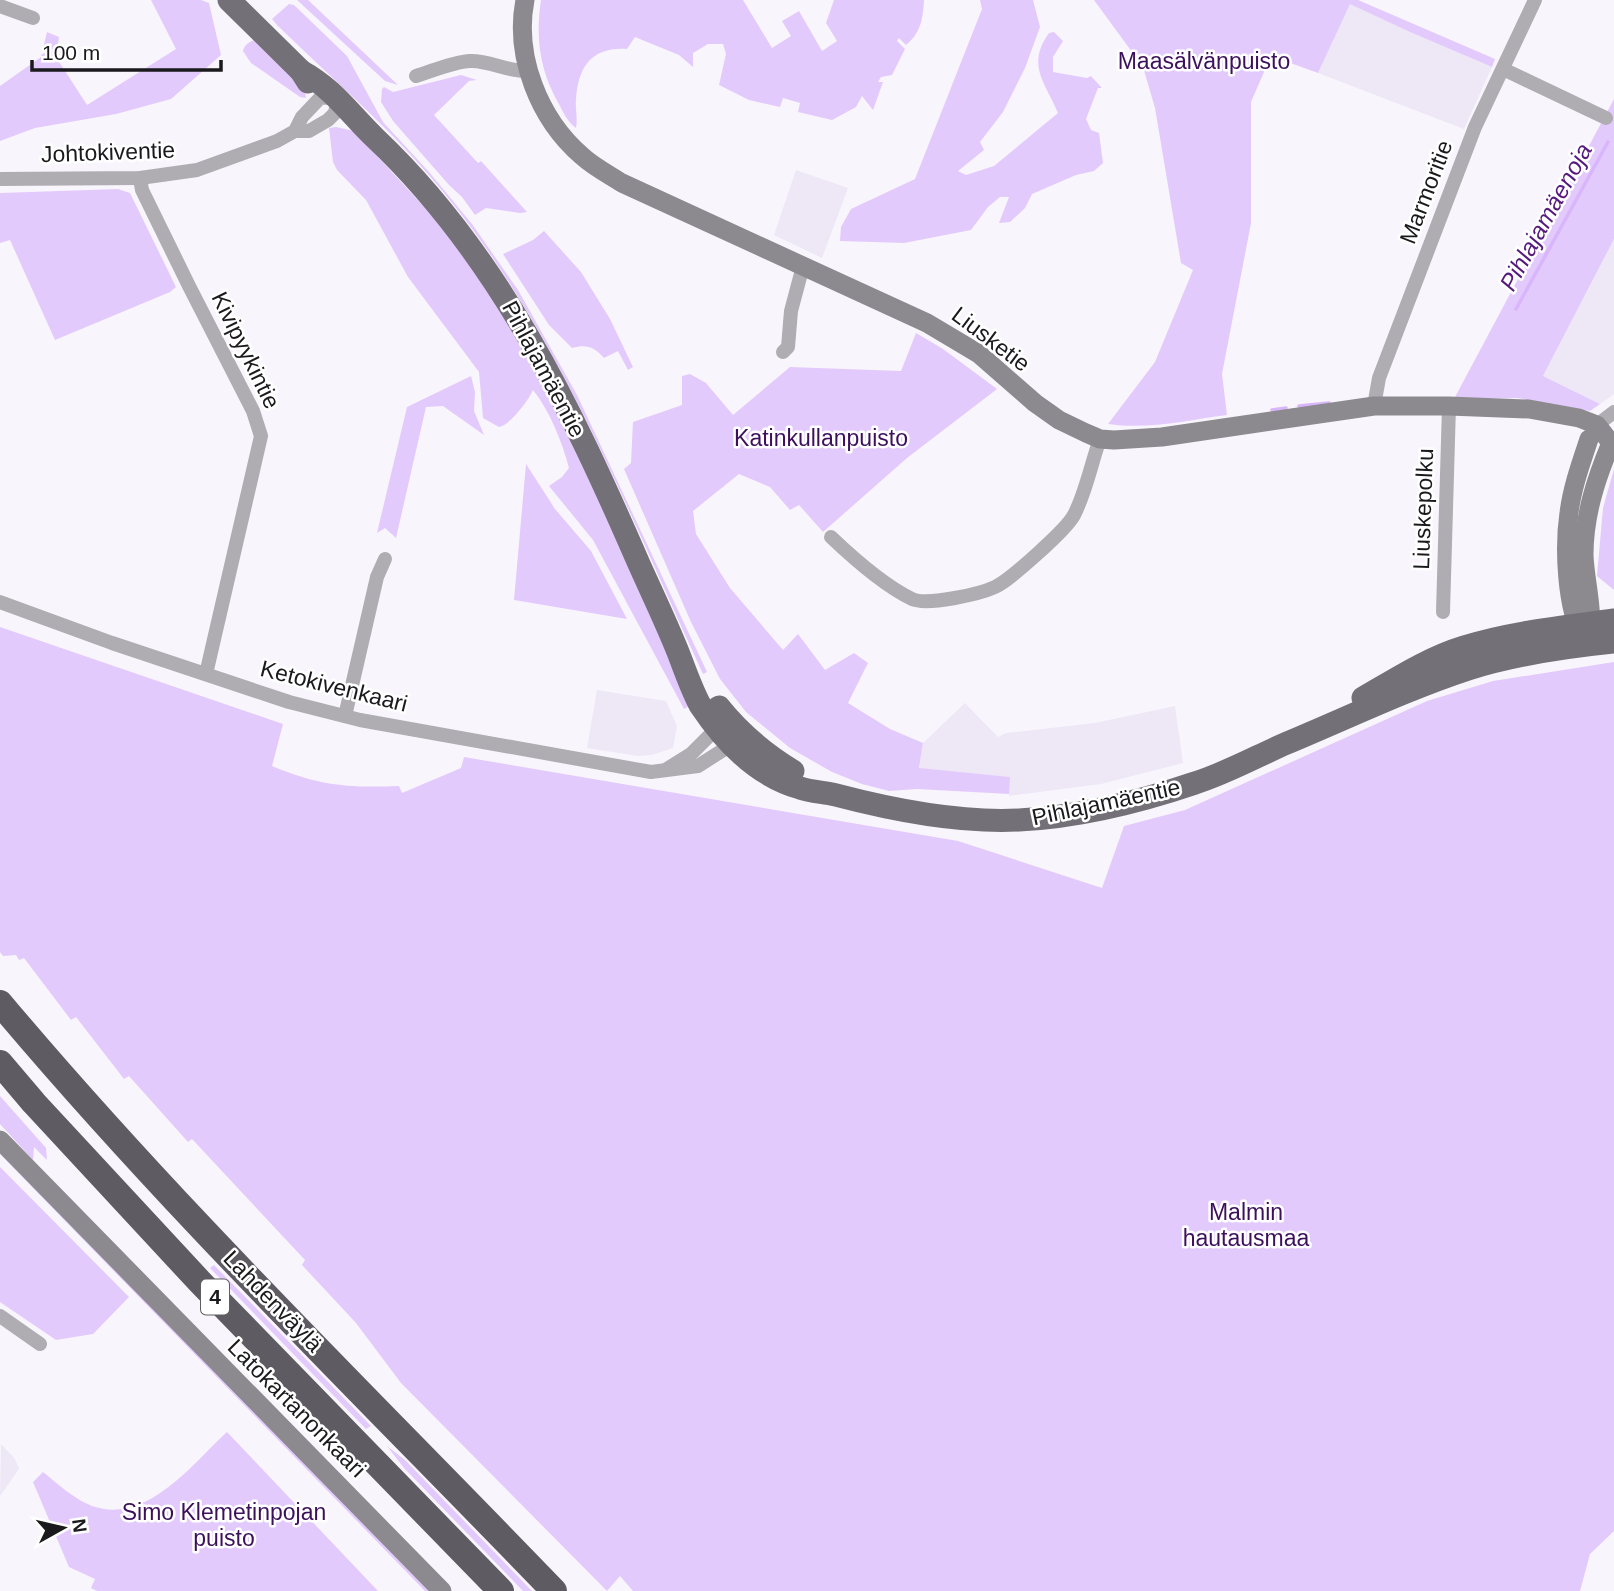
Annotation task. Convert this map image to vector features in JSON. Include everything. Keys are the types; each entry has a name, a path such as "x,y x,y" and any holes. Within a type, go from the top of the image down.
{"highway":[{"name":"Lahdenväylä","path":"0,1003 64,1079 209,1234 554,1591"},
{"name":"Lahdenväylä","path":"0,1063 201,1282 501,1591"}],"main road":[{"name":"Pihlajamäentie","path":"229,0 301,71 322,82 331,102 353,113 456,226 512,307 566,404 692,690 727,733 769,774 798,788 871,805 935,815 1020,820 1060,816 1151,797 1198,782 1427,683 1523,655 1614,620"},
{"name":"Pihlajamäentie","path":"1585,631 1614,642"}],"street":[{"name":"Liusketie","path":"525,0 522,29 534,86 554,126 576,151 592,164 622,183 898,308 956,338 1034,403 1059,420 1100,439 1162,437 1374,406 1528,409 1566,417 1573,426 1603,435"},
{"name":"Marmoritie","path":"1374,406 1376,389 1387,358 1475,127 1535,0"},
{"path":"0,6 33,18"},
{"path":"416,76 468,61 510,71 529,71"},
{"path":"1503,69 1606,118"},
{"name":"Johtokiventie","path":"295,131 302,117 331,102"},
{"name":"Johtokiventie","path":"0,179 139,178 197,170 277,141 295,131 309,131 328,120 331,102"},
{"name":"Kivipyykintie","path":"139,178 142,190 253,411 261,436 206,674"},
{"path":"783,352 788,347 791,311 803,267"},
{"name":"Liuskepolku","path":"1443,612 1449,407"},
{"path":"1585,631 1584,554 1587,517 1603,435 1614,412"},
{"path":"831,537 913,600 925,601 987,590 1003,582 1070,521 1100,439"},
{"path":"345,716 377,576 385,559"},
{"name":"Ketokivenkaari","path":"0,602 112,643 289,702 345,716 624,768 651,772 698,766 727,733"},
{"path":"667,769 727,733"},
{"name":"Latokartanonkaari","path":"0,1140 442,1591"},
{"path":"0,1316 40,1344"}],"shaded area":[{"path":"1350,3 1492,67 1464,129 1318,73"},
{"path":"796,170 848,188 822,258 774,235"},
{"path":"1614,239 1614,394 1600,404 1543,376"},
{"path":"597,690 666,701 677,726 673,748 652,755 638,756 587,748"},
{"path":"965,703 998,737 1006,733 1095,723 1175,706 1183,763 1101,784 1009,796 1009,777 919,769 923,743"},
{"path":"1,1444 15,1459 19,1469 0,1496"}],"green space":[{"path":"151,0 201,0 209,3 221,55 171,99 116,114 35,128 0,141 0,86 41,57 47,32 59,37 56,57 87,105 176,49"},
{"path":"297,0 308,0 398,85 385,81"},
{"path":"541,0 743,0 772,48 791,36 782,21 799,11 822,51 837,41 826,23 834,0 924,0 918,30 906,45 899,38 897,41 905,49 892,75 881,77 878,82 883,82 873,110 862,96 856,107 832,120 798,112 800,103 783,98 780,107 749,100 719,85 726,54 723,44 708,44 693,53 693,67 679,55 635,37 627,49 605,51 596,55 584,68 577,88 576,128 563,112 544,68 539,42"},
{"path":"980,0 1033,0 1040,27 1025,68 1003,112 980,142 984,150 958,171 966,175 994,166 1058,113 1043,83 1038,64 1042,44 1049,33 1054,32 1063,41 1053,57 1053,72 1087,78 1091,76 1102,88 1098,88 1086,119 1091,130 1099,133 1103,163 1094,171 1076,175 1032,194 1025,208 1010,222 999,223 1009,197 1000,197 988,207 971,230 904,243 840,241 841,227 851,209 915,179 982,9"},
{"name":"Maasälvänpuisto","path":"1094,0 1358,0 1495,59 1492,67 1350,4 1318,73 1271,56 1251,102 1251,223 1222,374 1227,415 1153,425 1108,424 1155,362 1193,270 1181,263 1155,108 1143,67"},
{"path":"289,4 294,5 347,56 383,122 472,224 518,290 577,395 707,672 703,674 583,414 513,288 472,229 411,155 272,19"},
{"path":"258,39 303,83 306,98 300,97 251,63 243,51 249,43"},
{"path":"461,75 477,80 469,81 434,115 527,212 486,208 475,215 393,121 381,102 384,87 393,92"},
{"path":"1614,99 1614,239 1543,376 1600,404 1590,411 1517,398 1454,399"},
{"path":"329,128 354,131 452,237 537,368 694,703 684,709 593,540 549,486 569,468 545,407 533,390 518,412 503,425 499,427 483,418 479,372 408,277 366,200 337,170 333,162"},
{"path":"118,189 130,193 176,287 170,292 55,340 10,240 0,243 0,193"},
{"path":"544,231 581,272 610,319 633,367 628,370 618,351 604,358 590,347 572,348 549,325 503,254 533,240"},
{"name":"Katinkullanpuisto","path":"916,333 943,349 997,389 907,458 823,532 799,505 790,510 770,487 739,474 693,511 696,534 730,588 783,650 798,634 825,670 854,653 868,663 848,703 890,729 923,743 919,768 1010,777 1009,794 917,789 889,791 862,784 832,772 790,748 746,712 720,679 691,622 624,469 631,463 633,422 682,405 682,376 690,374 706,383 733,415 790,367 901,371"},
{"path":"471,376 475,392 474,411 484,435 443,406 426,407 396,538 385,528 377,533 407,407"},
{"path":"526,464 555,509 591,551 627,619 514,600"},
{"path":"1614,469 1614,590 1597,576 1603,508"},
{"name":"Malmin hautausmaa","path":"0,627 283,724 272,766 320,782 364,787 399,786 402,793 461,768 464,757 958,841 1102,888 1124,826 1185,810 1427,701 1493,681 1614,662 1614,1531 1590,1554 1580,1591 633,1591 620,1576 607,1591 401,1383 356,1323 302,1265 305,1260 192,1139 188,1142 129,1076 124,1079 76,1017 71,1020 24,958 19,960 16,955 3,956 0,952"},
{"path":"0,1096 46,1148 47,1160 34,1147 33,1160 0,1124"},
{"path":"0,1147 432,1591 425,1591 0,1154"},
{"path":"0,1167 129,1297 93,1334 56,1340 0,1302"},
{"path":"214,1265 371,1426 366,1429 210,1268"},
{"name":"Simo Klemetinpojan puisto","path":"227,1432 378,1591 97,1591 91,1588 95,1579 69,1567 33,1482 43,1472 92,1506 112,1510 131,1507 149,1500 167,1488"},
{"path":"387,1446 405,1460 532,1591 523,1591 404,1468"}],"waterway":[{"name":"Pihlajamäenoja","path":"1516,309 1608,142"},
{"path":"1299,406 1329,403"},
{"path":"1272,410 1286,408"}]}
